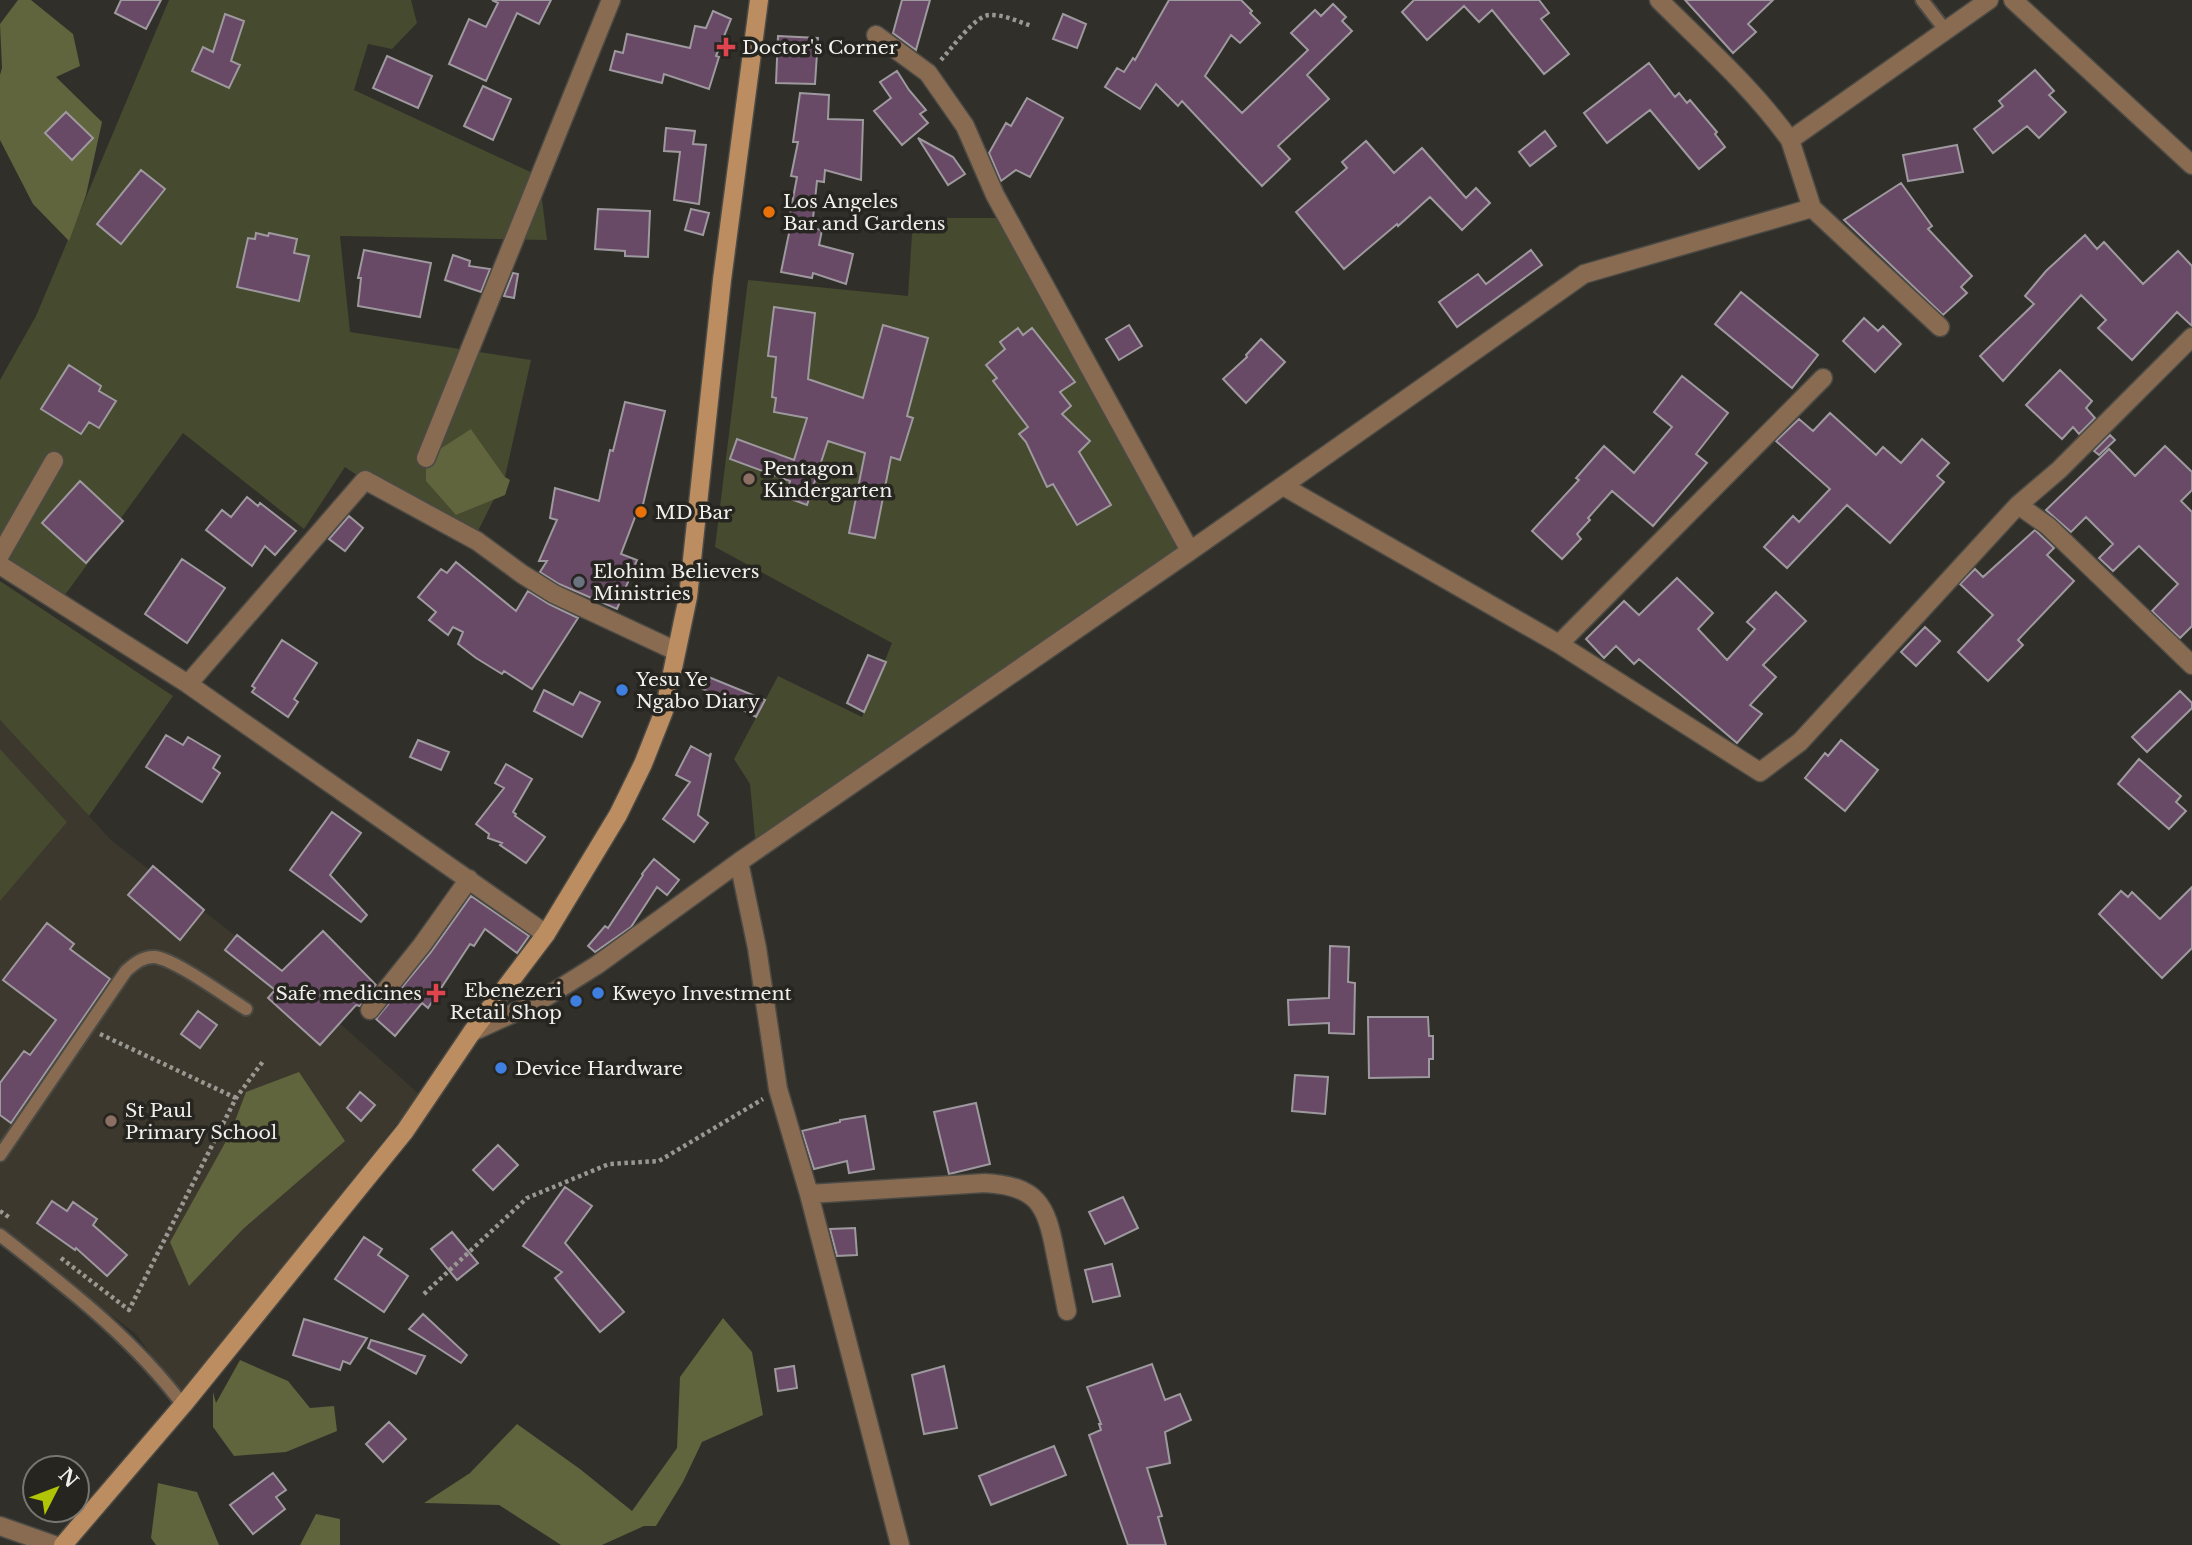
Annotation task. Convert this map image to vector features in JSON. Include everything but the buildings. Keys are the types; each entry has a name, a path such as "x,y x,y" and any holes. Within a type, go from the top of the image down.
{"street":[{"path":"426,458 611,0"},
{"path":"63,1545 183,1405 405,1131 472,1032 546,934 618,816 643,764 664,711 688,597 722,280 759,0"},
{"path":"1659,0 1773,115 1790,140 1812,208 1940,327"},
{"path":"1790,140 1989,0"},
{"path":"2013,0 2192,165"},
{"path":"876,35 928,73 965,126 995,195 1190,551"},
{"path":"472,1032 538,1002 571,982 739,862 1190,551 1584,274 1812,208"},
{"path":"1283,486 1559,644 1760,772 1800,742 2018,505 2059,470 2191,339"},
{"path":"1559,644 1823,378"},
{"path":"0,555 54,461"},
{"path":"188,684 365,480 477,541 554,594 676,652"},
{"path":"2018,505 2048,526 2192,665"},
{"path":"0,565 188,684 546,934"},
{"path":"739,862 757,948 778,1089 809,1194 900,1545"},
{"path":"370,1010 422,945 469,879"},
{"path":"809,1194 985,1183 1007,1184 1026,1192 1040,1204 1049,1221 1067,1311"},
{"path":"0,1526 54,1545"}],"lane":[{"path":"1922,0 1946,31"},
{"path":"0,1155 126,971 136,962 155,957 171,962 246,1009"},
{"path":"0,1234 136,1349 159,1373 183,1405"}],"path":[{"path":"928,73 979,19 987,15 1001,16 1032,26"},
{"path":"87,1028 236,1098"},
{"path":"54,1252 129,1310 236,1098 264,1060"},
{"path":"424,1294 527,1198 609,1164 659,1161 778,1089"},
{"path":"0,1211 11,1219"}],"shaded area":[{"path":"0,720 112,841 280,970 420,1095 179,1395 136,1334 0,1230"}],"green space":[{"path":"18,0 31,0 73,34 80,66 56,77 102,122 86,195 69,241 33,204 0,140 0,24"},
{"path":"169,0 411,0 417,23 392,49 368,44 354,90 539,176 547,240 340,236 350,332 531,360 505,477 471,429 456,515 494,499 476,535 409,494 399,504 345,467 304,529 183,433 62,599 0,558 0,380 36,316"},
{"path":"913,218 1004,218 1188,560 757,859 750,784 734,759 778,676 862,717 892,643 715,547 748,280 908,296"},
{"path":"471,429 505,477 510,480 505,495 456,515 426,481 426,458"},
{"path":"0,581 173,696 89,816 0,720"},
{"path":"0,749 67,822 0,901"},
{"path":"299,1072 345,1141 243,1229 189,1286 170,1242 230,1134 246,1092"},
{"path":"723,1318 752,1352 763,1415 702,1442 683,1482 656,1526 644,1526 602,1545 561,1545 499,1505 424,1503 470,1473 517,1424 580,1469 632,1511 677,1448 680,1377"},
{"path":"240,1360 288,1381 310,1408 334,1406 337,1431 286,1452 234,1456 213,1427 213,1392 216,1403"},
{"path":"158,1483 197,1492 219,1545 156,1545 151,1538"},
{"path":"316,1514 340,1519 340,1545 300,1545"}],"place":[{"name":"Doctor's Corner","path":"726,47"},
{"name":"Los Angeles Bar and Gardens","path":"769,212"},
{"name":"Pentagon Kindergarten","path":"749,479"},
{"name":"MD Bar","path":"641,512"},
{"name":"Elohim Believers Ministries","path":"579,582"},
{"name":"Yesu Ye Ngabo Diary","path":"622,690"},
{"name":"Safe medicines","path":"436,993"},
{"name":"Kweyo Investment","path":"598,993"},
{"name":"Ebenezeri Retail Shop","path":"576,1001"},
{"name":"Device Hardware","path":"501,1068"},
{"name":"St Paul Primary School","path":"111,1121"}]}
